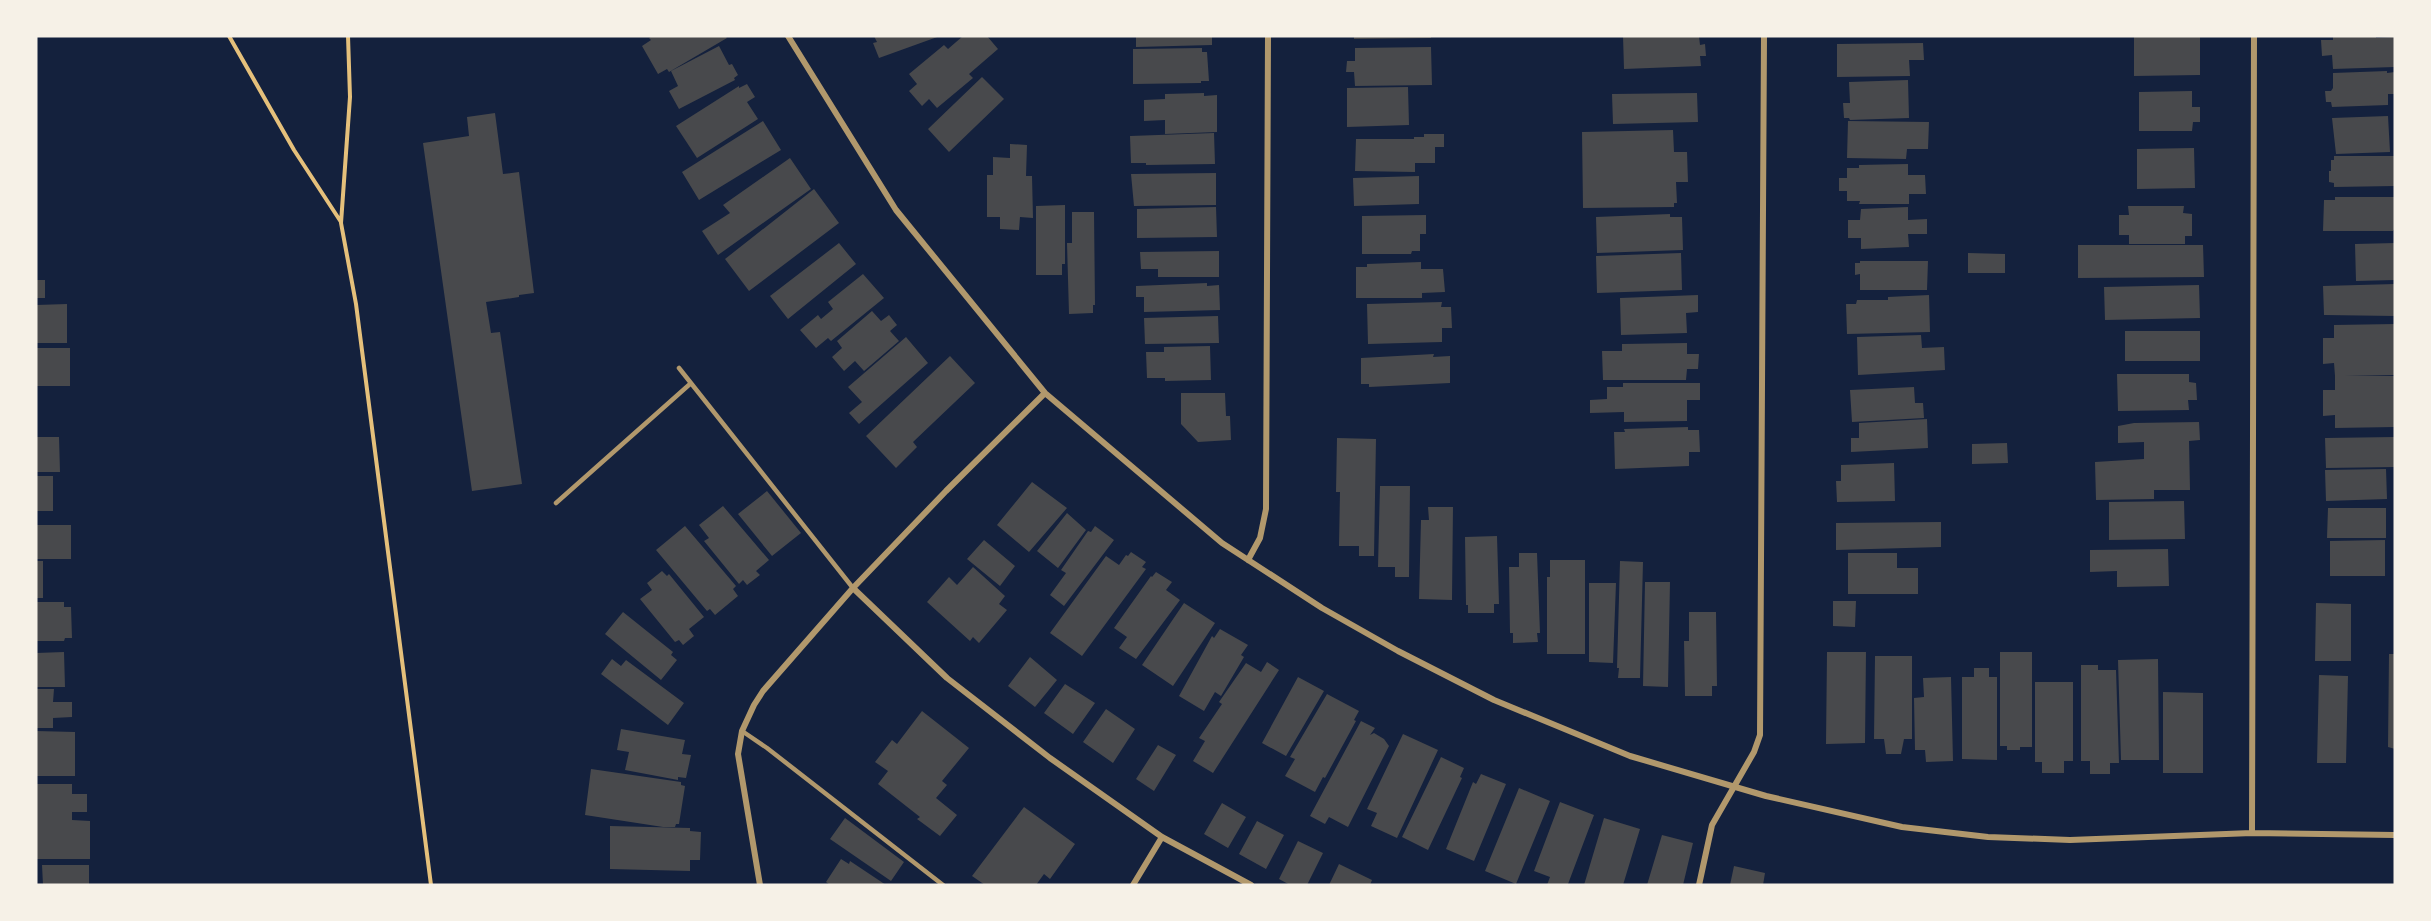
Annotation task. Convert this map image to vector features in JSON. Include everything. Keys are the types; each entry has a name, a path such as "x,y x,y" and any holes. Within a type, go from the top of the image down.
{"street":[{"path":"789,36 896,210 1045,393 1222,543 1332,614 1494,700 1630,756 1735,787 1831,812 1902,827 1988,837 2070,840 2252,833 2395,835"},
{"path":"1248,560 1260,538 1266,509 1268,36"},
{"path":"1699,885 1712,825 1755,752 1760,735 1764,36"},
{"path":"2252,833 2254,36"},
{"path":"760,885 753,832 739,764 742,732 754,705 763,691 853,588 1045,393"},
{"path":"853,588 947,678 1050,758 1162,837 1251,885"},
{"path":"1133,885 1162,837"}],"lane":[{"path":"679,368 853,588"},
{"path":"556,503 690,384"},
{"path":"742,732 767,748 944,885"}],"path":[{"path":"229,36 294,150 341,223"},
{"path":"348,36 350,97 341,223 358,315 431,885"}],"building":[{"path":"652,36 725,36 727,38 669,72 667,69 658,74 642,46 651,40 649,38"},
{"path":"874,36 940,36 879,58 873,43 877,42"},
{"path":"963,36 987,36 998,49 969,74 973,78 937,108 929,99 922,106 909,91 917,84 909,74 944,45 948,49"},
{"path":"1136,36 1212,36 1212,45 1136,47"},
{"path":"1354,36 1431,36 1431,38 1354,39"},
{"path":"1623,36 1699,36 1700,45 1705,44 1706,56 1700,56 1701,66 1624,69"},
{"path":"2134,36 2200,36 2200,75 2134,76"},
{"path":"2376,36 2376,38 2395,37 2395,67 2333,69 2332,55 2322,56 2321,40 2333,40 2333,37"},
{"path":"1923,43 1924,60 1909,60 1910,76 1837,77 1837,44"},
{"path":"719,46 729,65 732,64 738,75 734,78 735,80 679,109 669,91 678,86 671,71"},
{"path":"1431,47 1432,85 1355,86 1354,72 1346,72 1347,61 1355,61 1355,48"},
{"path":"1202,48 1202,52 1207,52 1209,81 1133,84 1133,49"},
{"path":"2387,71 2387,73 2395,72 2395,94 2388,94 2388,105 2332,107 2331,102 2326,102 2325,91 2331,91 2333,88 2333,73"},
{"path":"982,77 1004,99 949,152 928,129"},
{"path":"1908,80 1909,118 1850,120 1844,118 1843,103 1850,103 1849,82"},
{"path":"747,84 755,97 747,102 758,119 697,158 676,126 739,86 739,88"},
{"path":"1408,87 1409,125 1347,127 1347,88"},
{"path":"2192,91 2192,107 2200,107 2200,122 2193,122 2192,131 2139,131 2139,92"},
{"path":"1204,93 1204,96 1217,95 1217,132 1165,134 1165,120 1144,121 1144,100 1165,99 1165,94"},
{"path":"1697,93 1698,122 1613,124 1612,94"},
{"path":"495,113 503,174 519,172 534,293 486,302 491,333 500,332 522,484 472,491 423,143 469,136 467,117"},
{"path":"2388,116 2390,152 2336,154 2332,118"},
{"path":"763,121 781,150 699,200 682,172"},
{"path":"1848,121 1929,122 1928,149 1907,149 1906,159 1847,158"},
{"path":"1673,130 1674,152 1687,152 1688,182 1676,182 1677,203 1674,203 1674,207 1583,208 1582,132"},
{"path":"1214,133 1215,164 1146,165 1146,163 1131,163 1130,136"},
{"path":"1424,134 1444,134 1444,147 1435,147 1435,163 1415,163 1415,172 1355,171 1356,139 1414,139 1414,137 1424,137"},
{"path":"1010,144 1027,145 1026,176 1032,176 1033,218 1020,217 1019,230 1000,229 1000,217 987,217 987,175 993,175 993,157 1010,158"},
{"path":"2194,148 2195,188 2137,189 2137,149"},
{"path":"2334,156 2395,156 2395,186 2334,187 2334,183 2329,182 2329,171 2331,171 2331,160 2334,160"},
{"path":"790,158 811,189 718,255 702,231 730,213 723,205"},
{"path":"1908,164 1908,175 1925,175 1926,194 1909,194 1909,204 1859,204 1860,201 1847,201 1847,191 1839,191 1839,178 1847,178 1847,168 1859,168 1859,165"},
{"path":"1216,173 1216,205 1134,206 1131,174"},
{"path":"1419,176 1419,204 1354,206 1353,178"},
{"path":"814,189 839,223 749,291 725,259"},
{"path":"2335,197 2395,197 2395,228 2393,231 2323,231 2324,200 2335,200"},
{"path":"1065,205 1065,264 1062,264 1062,275 1036,275 1036,206"},
{"path":"2128,206 2184,206 2183,213 2192,214 2192,236 2185,236 2185,244 2129,244 2129,235 2119,235 2119,215 2129,215"},
{"path":"1216,207 1217,237 1137,238 1137,209"},
{"path":"1908,207 1908,220 1927,219 1927,234 1908,234 1909,247 1861,249 1861,238 1848,238 1848,220 1860,220 1861,209"},
{"path":"1072,212 1094,212 1095,305 1093,305 1093,313 1069,314 1067,243 1072,243"},
{"path":"1670,214 1670,217 1682,217 1683,250 1597,253 1596,217"},
{"path":"1426,215 1426,234 1420,234 1420,251 1412,251 1411,254 1362,254 1362,216"},
{"path":"839,243 856,264 788,319 770,296"},
{"path":"2395,243 2395,280 2356,281 2355,244"},
{"path":"2078,245 2203,245 2204,277 2078,278"},
{"path":"1219,251 1219,277 1158,277 1158,269 1141,269 1140,252"},
{"path":"1681,253 1682,290 1597,293 1596,256"},
{"path":"1968,253 2005,254 2005,273 1968,273"},
{"path":"1860,261 1928,261 1927,290 1860,290 1860,274 1855,275 1855,263 1860,263"},
{"path":"1421,262 1421,269 1443,269 1445,292 1422,293 1422,298 1356,298 1356,267 1367,267 1367,264"},
{"path":"863,274 884,298 831,341 828,338 816,348 800,330 818,315 821,319 833,309 828,302"},
{"path":"36,280 45,280 45,298 36,298"},
{"path":"1207,283 1207,286 1219,285 1220,310 1144,312 1144,297 1136,297 1136,286"},
{"path":"2395,284 2395,316 2324,315 2323,286"},
{"path":"2199,285 2200,318 2105,320 2104,287"},
{"path":"1698,295 1698,312 1686,313 1687,333 1621,335 1620,298"},
{"path":"1929,295 1930,332 1847,334 1846,304 1856,304 1857,300 1888,300 1888,297"},
{"path":"1442,302 1441,307 1451,307 1452,328 1442,328 1442,342 1368,344 1367,304"},
{"path":"67,304 67,343 36,343 36,305"},
{"path":"872,311 881,321 889,315 897,325 890,331 899,341 864,371 855,361 844,371 832,357 842,348 837,341"},
{"path":"1218,316 1219,343 1145,344 1144,318"},
{"path":"2395,324 2395,375 2345,376 2395,376 2395,427 2335,428 2335,415 2323,416 2323,390 2335,390 2335,376 2334,363 2323,364 2323,338 2334,338 2334,325"},
{"path":"2125,331 2200,331 2200,361 2125,361"},
{"path":"1921,335 1922,348 1944,347 1945,370 1858,375 1857,337"},
{"path":"906,337 928,363 859,424 849,413 862,402 848,387"},
{"path":"1687,343 1687,354 1699,354 1698,369 1687,369 1686,380 1603,380 1602,351 1622,351 1622,344"},
{"path":"1210,346 1211,380 1165,381 1165,378 1147,378 1146,352 1164,352 1164,347"},
{"path":"36,348 70,348 70,386 36,386"},
{"path":"1434,354 1433,357 1450,356 1450,383 1369,387 1369,384 1361,384 1361,358"},
{"path":"950,356 975,383 913,442 917,447 896,468 866,436"},
{"path":"2117,374 2189,374 2189,382 2196,383 2197,400 2188,400 2189,410 2118,411"},
{"path":"1623,383 1700,383 1700,400 1687,400 1687,421 1624,422 1624,412 1590,413 1590,400 1607,399 1607,387 1623,387"},
{"path":"1914,387 1915,403 1923,403 1924,418 1852,422 1850,390"},
{"path":"1181,393 1225,393 1226,416 1230,416 1231,440 1198,442 1181,424"},
{"path":"1927,419 1928,448 1851,452 1851,438 1859,438 1859,423"},
{"path":"2199,422 2200,440 2189,441 2190,490 2154,490 2154,499 2096,500 2095,462 2144,459 2144,442 2118,443 2118,426 2134,423"},
{"path":"1688,427 1688,430 1699,430 1700,452 1689,452 1689,466 1615,469 1614,432 1625,432 1624,429"},
{"path":"36,437 59,437 60,472 36,472"},
{"path":"2395,437 2395,467 2326,468 2325,438"},
{"path":"1337,438 1376,439 1374,556 1359,556 1359,546 1339,546 1340,492 1336,492"},
{"path":"2007,443 2008,463 1972,464 1972,444"},
{"path":"1894,463 1895,501 1837,502 1836,481 1841,481 1841,465"},
{"path":"2386,469 2387,499 2326,501 2325,470"},
{"path":"36,476 53,476 53,511 36,511"},
{"path":"1032,482 1067,508 1029,552 997,525"},
{"path":"1380,486 1410,486 1409,577 1395,577 1395,567 1378,567"},
{"path":"767,491 801,533 772,556 738,514"},
{"path":"2184,501 2185,539 2109,540 2109,502"},
{"path":"723,506 769,560 756,571 760,575 747,585 743,580 739,584 704,541 709,538 699,525"},
{"path":"1428,507 1453,507 1452,600 1419,599 1421,520 1429,520"},
{"path":"2328,508 2386,508 2386,538 2327,538"},
{"path":"1067,513 1086,530 1058,568 1037,551"},
{"path":"1941,522 1941,547 1836,550 1836,523"},
{"path":"36,525 71,525 71,559 36,559"},
{"path":"685,526 736,586 733,589 738,596 715,615 710,609 707,611 656,550"},
{"path":"1095,526 1114,540 1064,606 1050,595 1066,573 1061,570 1088,531 1091,532"},
{"path":"1497,536 1499,604 1494,604 1494,613 1468,613 1465,537"},
{"path":"984,540 1015,566 1000,586 967,559"},
{"path":"2385,540 2385,576 2330,576 2330,541"},
{"path":"2168,549 2169,586 2117,587 2117,571 2090,572 2090,550"},
{"path":"1131,552 1146,562 1142,567 1146,569 1082,656 1050,633 1106,556 1119,565"},
{"path":"1519,553 1537,553 1540,633 1537,633 1538,642 1513,643 1513,633 1510,633 1509,567 1519,567"},
{"path":"1848,553 1897,553 1897,568 1918,568 1918,594 1848,594"},
{"path":"1550,560 1585,560 1585,654 1547,654 1547,577 1550,577"},
{"path":"36,561 43,561 43,598 36,598"},
{"path":"1620,561 1643,562 1640,678 1618,678"},
{"path":"973,567 1005,596 999,604 1007,610 979,643 973,637 970,641 927,602 949,577 957,585"},
{"path":"662,571 667,576 669,574 704,617 689,629 694,636 683,645 679,640 675,642 640,599 652,590 647,583"},
{"path":"1156,572 1172,582 1166,590 1180,600 1136,659 1119,648 1127,637 1114,628"},
{"path":"1645,582 1670,582 1668,687 1643,686"},
{"path":"1589,583 1616,583 1613,663 1589,662"},
{"path":"1833,601 1856,601 1855,627 1833,626"},
{"path":"36,602 64,602 64,607 71,607 72,638 65,638 64,641 36,641"},
{"path":"1184,603 1215,623 1173,686 1142,665"},
{"path":"2316,603 2351,604 2351,661 2315,661"},
{"path":"623,612 673,652 671,655 677,660 661,680 605,634"},
{"path":"1689,612 1716,612 1717,686 1712,686 1712,696 1685,696 1684,641 1689,641"},
{"path":"1220,629 1248,645 1241,655 1244,657 1221,696 1215,692 1204,711 1179,696 1212,636 1214,638"},
{"path":"64,652 65,687 36,687 36,653"},
{"path":"1827,652 1866,652 1865,743 1826,744"},
{"path":"2000,652 2032,652 2032,747 2007,750 2007,746 2000,746"},
{"path":"2389,654 2395,654 2395,749 2388,747"},
{"path":"1875,656 1912,656 1912,739 1904,739 1901,754 1886,754 1884,739 1874,739"},
{"path":"1030,657 1057,680 1035,707 1008,686"},
{"path":"612,659 621,666 626,660 684,703 668,725 601,674"},
{"path":"2158,659 2159,760 2121,760 2118,660"},
{"path":"1267,662 1279,670 1213,773 1193,761 1205,741 1199,738 1222,704 1219,702 1246,663 1261,672"},
{"path":"2081,665 2098,665 2098,670 2116,670 2119,763 2110,763 2110,774 2090,774 2090,761 2081,761"},
{"path":"1974,668 1989,668 1989,677 1997,677 1997,760 1962,759 1962,677 1974,677"},
{"path":"2319,675 2348,676 2346,763 2317,763"},
{"path":"1298,677 1324,691 1286,756 1262,743"},
{"path":"1951,677 1953,761 1926,762 1925,750 1915,750 1914,698 1924,697 1923,678"},
{"path":"2035,682 2073,682 2073,761 2064,761 2064,773 2042,773 2042,762 2035,762"},
{"path":"1065,684 1095,703 1073,734 1044,713"},
{"path":"36,689 54,689 53,702 72,702 72,717 53,718 53,728 36,728"},
{"path":"2163,692 2203,693 2203,773 2163,773"},
{"path":"1327,694 1359,711 1354,720 1356,721 1315,792 1285,776 1295,759 1290,757"},
{"path":"1106,709 1135,729 1113,763 1083,742"},
{"path":"922,711 969,748 942,781 947,785 936,798 957,815 940,836 878,784 888,771 875,762 892,740 897,744"},
{"path":"1361,721 1375,728 1370,735 1374,733 1384,739 1389,746 1348,827 1329,817 1325,824 1310,816"},
{"path":"621,729 685,740 682,754 691,755 686,778 678,777 678,780 625,770 629,752 617,750"},
{"path":"36,731 75,732 75,776 36,776"},
{"path":"1403,734 1438,750 1397,838 1371,826 1377,813 1367,809"},
{"path":"1158,745 1176,755 1154,791 1136,779"},
{"path":"1441,757 1464,768 1460,777 1462,778 1428,850 1402,837"},
{"path":"591,769 681,782 681,785 685,786 679,824 675,827 663,827 585,815"},
{"path":"1481,774 1506,784 1474,861 1446,849 1473,782 1476,784"},
{"path":"36,784 72,784 72,794 87,794 87,812 72,812 72,820 90,821 90,859 36,859"},
{"path":"1519,788 1550,801 1516,884 1485,871"},
{"path":"1560,802 1594,815 1568,884 1547,885 1550,877 1534,871"},
{"path":"1222,803 1246,817 1228,848 1204,834"},
{"path":"1024,807 1075,844 1050,879 1044,874 1036,885 985,885 972,876"},
{"path":"845,818 904,862 891,881 830,839"},
{"path":"1604,818 1640,829 1623,885 1584,885"},
{"path":"1257,821 1284,835 1266,869 1239,854"},
{"path":"610,826 690,828 690,831 701,832 700,860 690,860 690,871 610,869"},
{"path":"1662,835 1693,843 1683,885 1647,885"},
{"path":"1298,841 1323,853 1307,885 1290,885 1279,879"},
{"path":"841,859 849,864 850,861 886,885 830,885 826,882"},
{"path":"1339,864 1372,880 1370,885 1329,885"},
{"path":"42,865 89,865 89,885 43,885"},
{"path":"1734,866 1765,873 1763,885 1730,885"}]}
